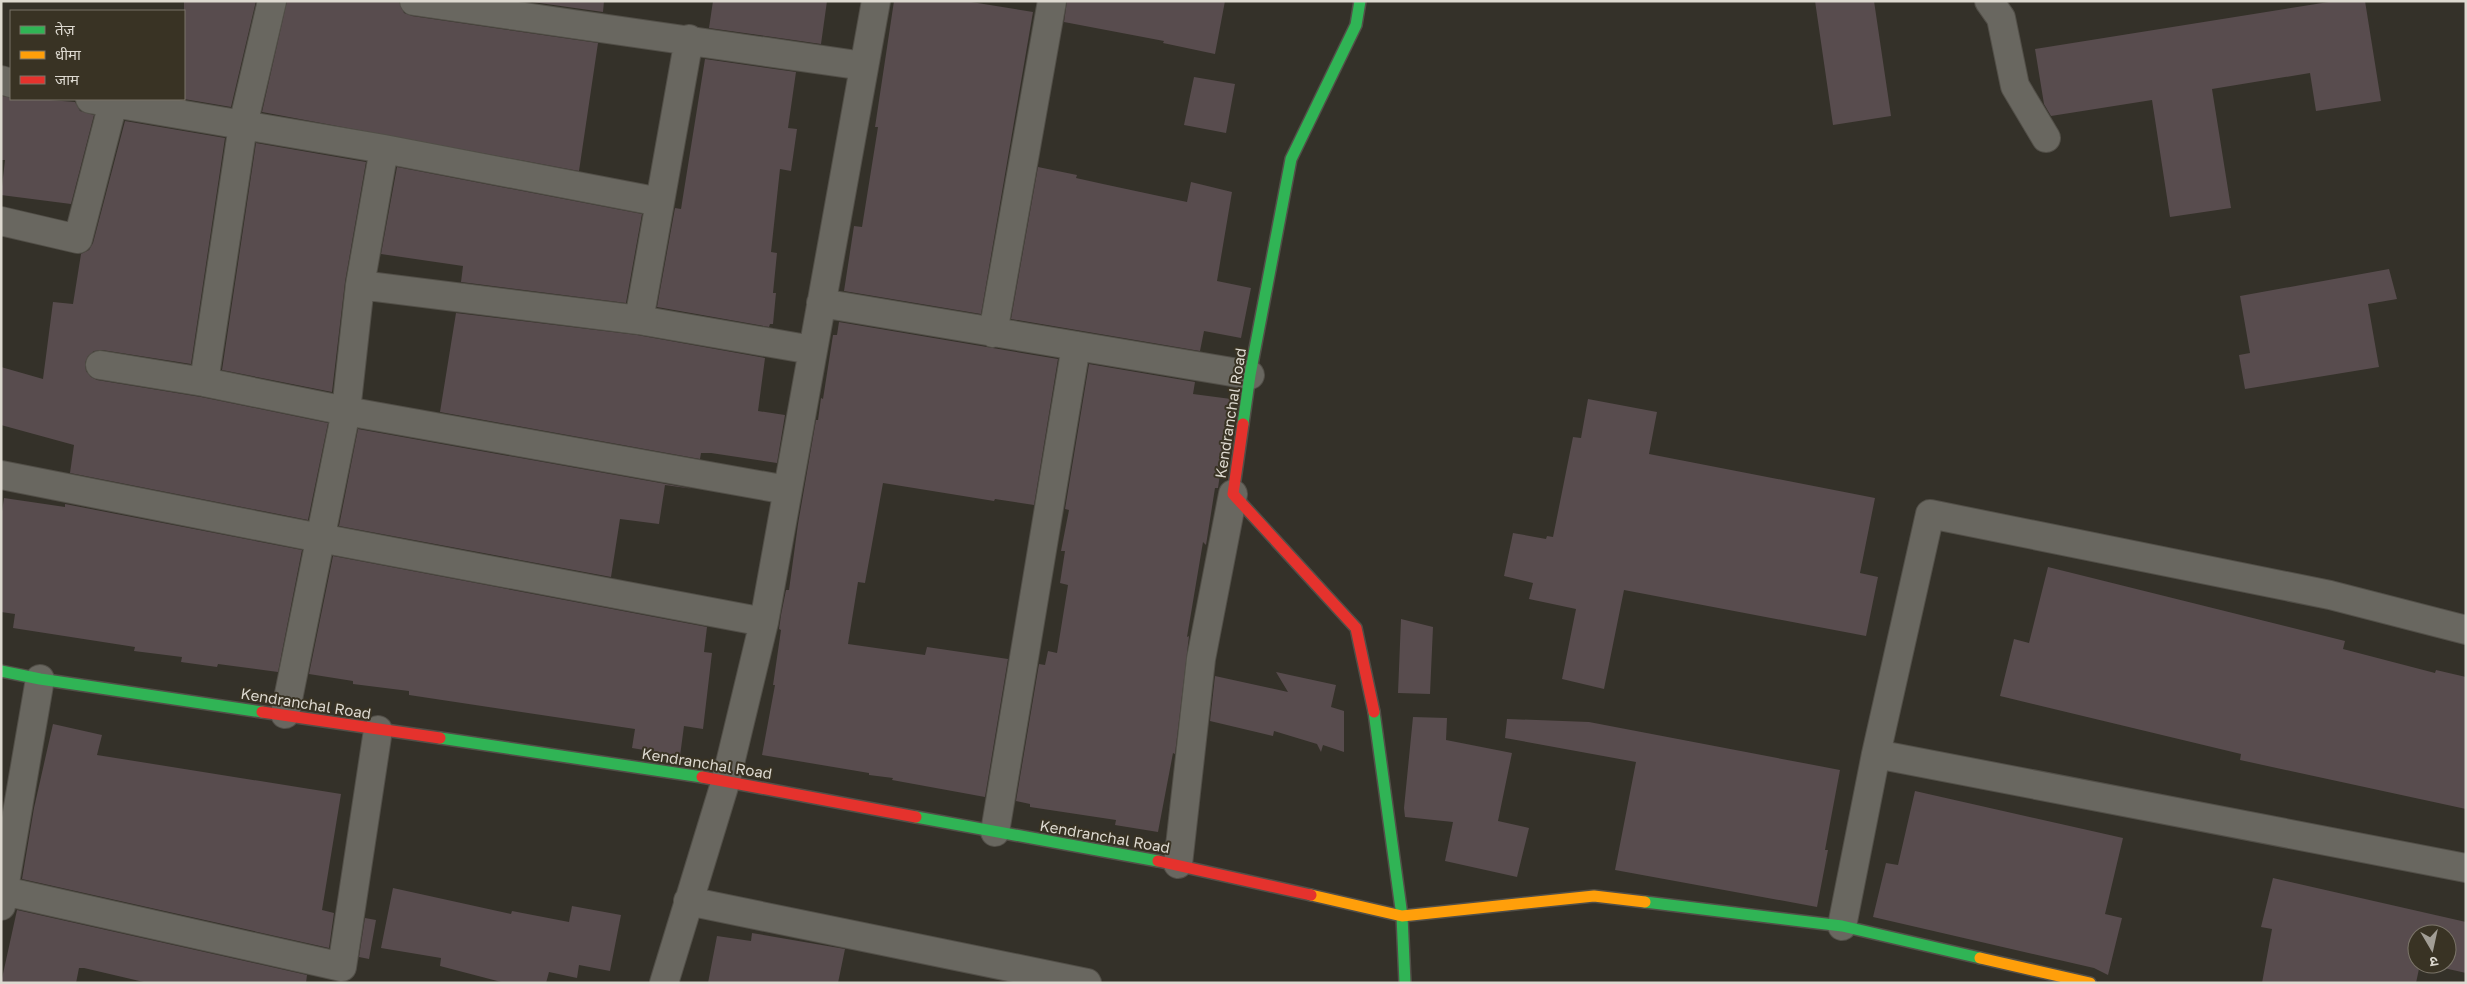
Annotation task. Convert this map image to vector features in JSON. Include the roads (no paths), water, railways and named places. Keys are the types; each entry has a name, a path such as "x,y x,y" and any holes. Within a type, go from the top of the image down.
{"street":[{"path":"204,382 243,126 272,1"},
{"path":"664,983 726,780 764,622 876,1"},
{"path":"993,332 1052,1"},
{"name":"Kendranchal Road","path":"1360,1 1356,25 1291,159 1250,375 1233,494 1356,628 1378,731 1402,916 1405,983"},
{"path":"1989,1 2001,18 2015,86 2046,138"},
{"path":"419,2 561,11 689,39 864,66"},
{"path":"639,320 689,39"},
{"path":"1,221 78,239 101,101 384,149 660,202"},
{"path":"285,714 346,411 360,285 384,149"},
{"path":"360,285 639,320 812,350"},
{"path":"821,303 1250,375"},
{"path":"995,832 1076,346"},
{"path":"100,365 204,382 346,411 787,490"},
{"path":"1,475 320,538 764,622"},
{"path":"1178,864 1201,660 1233,494"},
{"path":"1842,926 1876,754 1930,514 2330,595 2466,630"},
{"name":"Kendranchal Road","path":"1,671 40,679 285,714 378,730 726,780 995,832 1178,864 1402,916"},
{"path":"40,679 3,899 342,967 378,730"},
{"path":"1876,754 2466,868"},
{"path":"1402,916 1594,896 1842,926 2090,983"},
{"path":"688,901 1087,983"}]}
